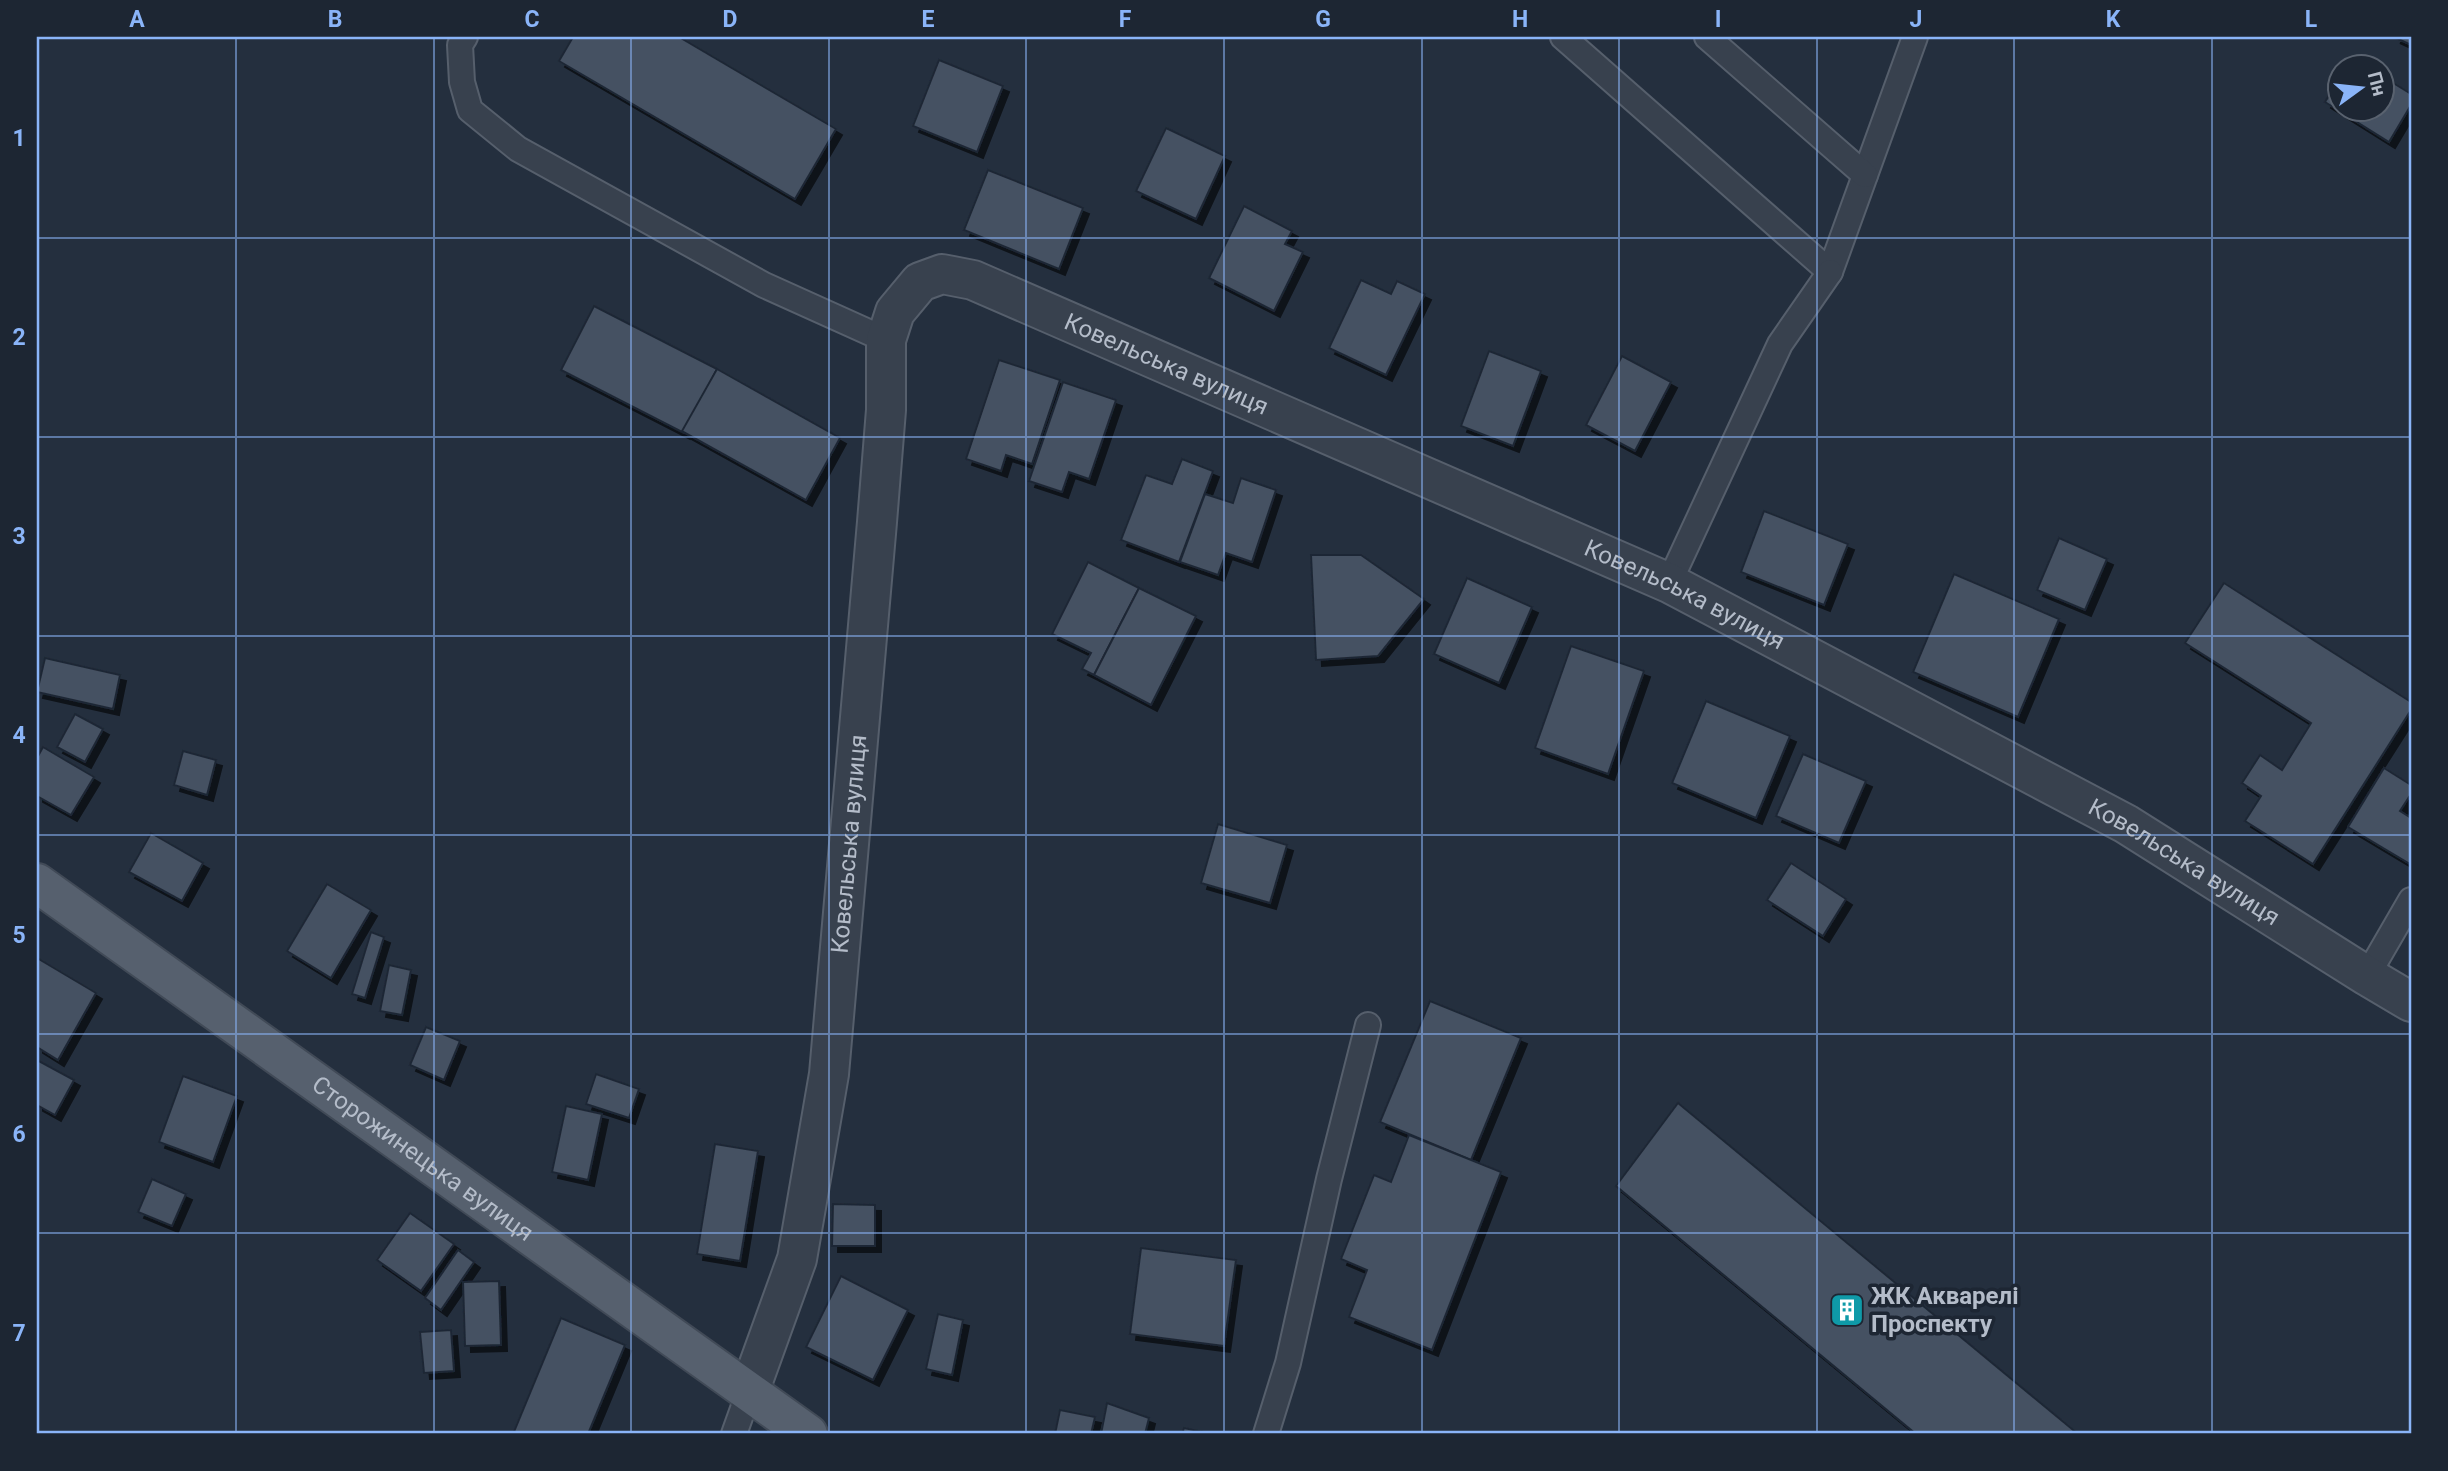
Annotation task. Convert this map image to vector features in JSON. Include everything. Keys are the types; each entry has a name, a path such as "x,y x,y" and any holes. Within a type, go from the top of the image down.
{"main road":[{"name":"Сторожинецька вулиця","path":"37,883 808,1434"}],"street":[{"name":"Ковельська вулиця","path":"749,1392 797,1259 829,1074 886,410 886,340 895,312 920,282 942,274 973,280 1670,583 2126,824 2411,1002"}],"lane":[{"path":"465,37 460,45 462,82 470,110 518,149 764,285 886,340"},
{"path":"1563,37 1830,272"},
{"path":"1707,37 1866,175"},
{"path":"1670,583 1780,344 1830,272 1915,37"},
{"path":"2367,976 2411,900"},
{"path":"1266,1434 1288,1363 1329,1179 1368,1025"},
{"path":"734,1434 749,1392"}],"building":[{"path":"573,37 679,37 836,129 795,199 559,61"},
{"path":"2394,37 2411,37 2411,45"},
{"path":"939,60 1003,86 977,152 913,126"},
{"path":"2396,85 2411,94 2411,105 2389,142 2357,122 2396,122"},
{"path":"1166,128 1225,156 1196,219 1136,191"},
{"path":"988,170 1083,208 1059,269 964,230"},
{"path":"1244,206 1292,231 1285,244 1303,252 1274,311 1209,278"},
{"path":"1361,280 1391,294 1397,281 1425,294 1386,375 1329,348"},
{"path":"594,306 717,369 684,433 561,370"},
{"path":"1489,351 1541,371 1513,446 1461,426"},
{"path":"1622,356 1671,382 1635,451 1586,425"},
{"path":"999,360 1060,380 1032,464 1006,455 1001,471 966,459"},
{"path":"717,369 840,438 806,500 682,431"},
{"path":"1063,382 1116,400 1089,479 1069,472 1062,492 1029,481"},
{"path":"1182,459 1213,471 1179,562 1121,540 1146,475 1172,484"},
{"path":"1241,478 1276,490 1252,562 1226,553 1218,575 1180,562 1205,494 1233,503"},
{"path":"1764,511 1848,544 1824,605 1741,572"},
{"path":"2059,538 2107,559 2085,610 2037,590"},
{"path":"1311,555 1361,555 1424,599 1378,656 1316,660"},
{"path":"1088,562 1139,588 1094,675 1082,669 1091,653 1052,634"},
{"path":"1954,574 2059,619 2018,717 1913,672"},
{"path":"1467,578 1532,607 1499,683 1434,654"},
{"path":"2224,583 2411,702 2411,710 2313,864 2245,821 2261,796 2242,783 2260,755 2282,770 2311,723 2185,643"},
{"path":"1139,588 1196,616 1151,705 1094,675"},
{"path":"1571,646 1644,671 1608,774 1535,748"},
{"path":"45,658 120,675 113,709 37,692"},
{"path":"1706,701 1790,736 1756,818 1672,783"},
{"path":"75,714 103,729 85,762 57,747"},
{"path":"43,747 94,777 71,815 37,796 37,758"},
{"path":"183,751 216,760 207,795 174,785"},
{"path":"1803,754 1866,781 1839,843 1776,816"},
{"path":"2384,768 2411,785 2411,794 2400,811 2411,818 2410,864 2348,827"},
{"path":"1218,824 1287,845 1270,903 1201,883"},
{"path":"151,833 203,863 182,901 129,872"},
{"path":"1791,863 1846,899 1823,936 1767,900"},
{"path":"327,884 371,910 331,978 287,951"},
{"path":"371,932 384,937 365,998 352,994"},
{"path":"37,958 96,993 58,1060 37,1047"},
{"path":"389,965 411,970 402,1015 380,1011"},
{"path":"1430,1001 1521,1038 1471,1160 1380,1122"},
{"path":"426,1027 460,1041 444,1080 410,1065"},
{"path":"37,1060 74,1080 55,1115 37,1105"},
{"path":"596,1074 639,1089 629,1118 586,1104"},
{"path":"183,1076 237,1096 213,1162 159,1142"},
{"name":"ЖК Акварелі Проспекту","path":"1678,1103 2078,1434 1916,1434 1616,1186"},
{"path":"566,1106 602,1114 588,1180 552,1172"},
{"path":"1409,1135 1501,1172 1432,1350 1349,1317 1367,1270 1341,1259 1374,1175 1391,1182"},
{"path":"715,1144 758,1151 740,1261 697,1254"},
{"path":"152,1179 186,1194 172,1226 138,1212"},
{"path":"833,1204 875,1205 875,1246 832,1246"},
{"path":"410,1213 454,1244 421,1291 377,1260"},
{"path":"1141,1248 1236,1260 1224,1346 1130,1334"},
{"path":"458,1250 474,1262 441,1310 425,1298"},
{"path":"841,1276 908,1310 873,1380 806,1347"},
{"path":"499,1281 501,1345 465,1346 463,1282"},
{"path":"938,1314 963,1320 952,1375 926,1369"},
{"path":"561,1318 625,1345 588,1434 513,1434"},
{"path":"451,1330 454,1371 424,1373 420,1332"},
{"path":"1107,1403 1149,1418 1145,1434 1101,1434"},
{"path":"1060,1410 1095,1417 1091,1434 1055,1434"},
{"path":"1184,1428 1212,1434 1182,1434"}],"place":[{"name":"ЖК Акварелі Проспекту","path":"1847,1310"}]}
